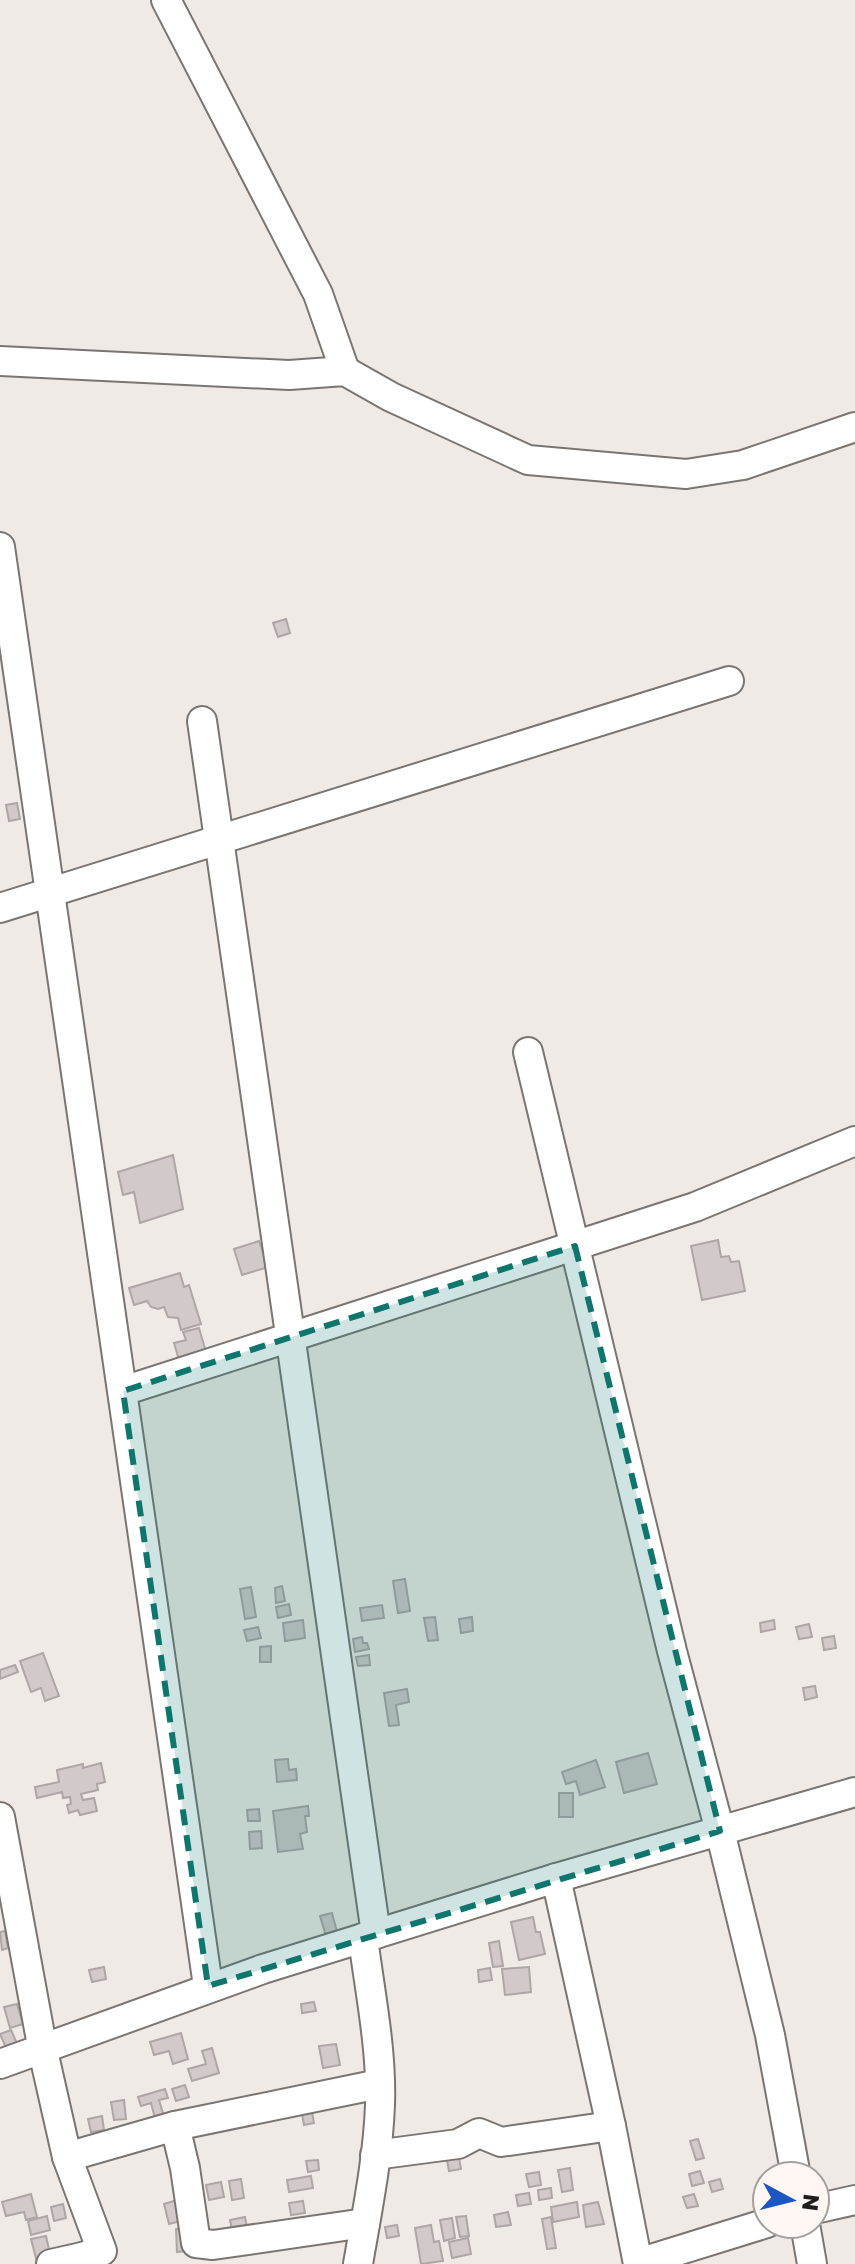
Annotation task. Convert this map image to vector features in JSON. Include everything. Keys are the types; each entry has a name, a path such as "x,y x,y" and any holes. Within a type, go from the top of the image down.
{"street":[{"path":"166,0 318,294 345,371"},
{"path":"0,361 289,375 345,371 391,397 528,460 686,474 743,465 855,427"},
{"path":"0,547 208,1986"},
{"path":"0,908 729,681"},
{"path":"202,721 291,1337 370,1936 380,2104 358,2264"},
{"path":"528,1052 672,1651 770,2035 793,2160"},
{"path":"123,1391 695,1207 855,1141"},
{"path":"0,2064 43,2051 78,2034 208,1986 556,1878 855,1792"},
{"path":"0,1817 43,2051 93,2259 51,2264"},
{"path":"556,1878 638,2264 751,2228"},
{"path":"67,2157 175,2126 379,2084"},
{"path":"175,2126 185,2168 195,2240 214,2254 365,2223"},
{"path":"375,2155 458,2144 479,2133 501,2142 611,2126"},
{"path":"831,2205 855,2200"},
{"path":"808,2240 812,2264"}],"highlighted area":[{"path":"575,1246 720,1831 208,1986 123,1391"}],"building":[{"path":"286,619 290,633 278,637 273,623"},
{"path":"17,803 20,819 9,821 6,805"},
{"path":"173,1155 183,1209 140,1223 134,1192 123,1195 118,1172"},
{"path":"718,1240 721,1257 729,1256 731,1262 739,1261 745,1291 702,1300 691,1246"},
{"path":"259,1241 268,1267 242,1275 234,1249"},
{"path":"180,1273 184,1287 189,1285 201,1324 181,1330 178,1318 168,1317 164,1307 151,1307 147,1301 134,1305 129,1288"},
{"path":"199,1328 206,1352 179,1360 174,1343 186,1340 183,1332"},
{"path":"405,1579 410,1611 398,1613 393,1581"},
{"path":"282,1586 285,1601 276,1603 275,1588"},
{"path":"251,1587 256,1617 245,1619 240,1589"},
{"path":"289,1604 291,1615 278,1618 276,1607"},
{"path":"382,1605 384,1618 362,1621 360,1608"},
{"path":"435,1617 438,1640 428,1641 424,1618"},
{"path":"472,1617 473,1631 461,1633 459,1619"},
{"path":"303,1620 305,1638 285,1641 283,1623"},
{"path":"774,1620 775,1629 761,1632 760,1623"},
{"path":"809,1624 812,1637 799,1639 796,1627"},
{"path":"258,1627 261,1638 247,1641 244,1630"},
{"path":"834,1636 836,1648 824,1650 822,1638"},
{"path":"362,1637 369,1649 355,1652 353,1639"},
{"path":"271,1646 271,1662 260,1662 260,1647"},
{"path":"43,1653 59,1696 45,1701 41,1688 31,1692 20,1661"},
{"path":"369,1655 370,1665 358,1666 356,1657"},
{"path":"15,1665 18,1672 0,1679 0,1670"},
{"path":"815,1686 817,1697 805,1700 803,1688"},
{"path":"407,1689 409,1702 396,1705 399,1725 389,1726 384,1693"},
{"path":"648,1753 657,1784 624,1793 616,1762"},
{"path":"288,1759 289,1770 296,1769 297,1780 277,1782 275,1760"},
{"path":"596,1760 605,1787 580,1795 576,1781 566,1784 562,1772"},
{"path":"101,1763 105,1782 97,1784 98,1790 81,1794 83,1800 94,1798 97,1811 80,1815 78,1810 69,1813 67,1805 71,1804 70,1797 63,1798 62,1792 37,1798 35,1787 59,1782 57,1770"},
{"path":"559,1793 573,1793 573,1817 559,1817"},
{"path":"308,1806 309,1816 305,1816 307,1832 300,1834 303,1849 278,1852 273,1811"},
{"path":"259,1809 260,1821 248,1821 247,1810"},
{"path":"261,1831 262,1848 250,1849 249,1832"},
{"path":"332,1913 339,1939 328,1943 320,1916"},
{"path":"533,1917 545,1954 519,1960 511,1922"},
{"path":"5,1931 8,1948 2,1950 0,1932"},
{"path":"499,1941 503,1966 493,1967 489,1943"},
{"path":"104,1967 106,1979 92,1982 89,1970"},
{"path":"529,1967 531,1992 505,1995 502,1969"},
{"path":"490,1968 492,1980 479,1982 478,1970"},
{"path":"314,2002 316,2011 302,2013 301,2004"},
{"path":"17,2004 23,2024 10,2028 4,2007"},
{"path":"11,2030 18,2046 7,2050 0,2034"},
{"path":"181,2033 188,2059 173,2064 169,2051 154,2055 150,2042"},
{"path":"336,2044 340,2065 323,2068 319,2046"},
{"path":"212,2048 219,2073 192,2081 188,2069 206,2064 202,2051"},
{"path":"185,2085 189,2097 176,2101 172,2089"},
{"path":"165,2089 168,2098 159,2100 165,2120 156,2122 151,2103 141,2106 138,2097"},
{"path":"124,2100 126,2119 114,2120 111,2102"},
{"path":"312,2112 314,2123 304,2125 302,2114"},
{"path":"102,2116 104,2130 91,2132 88,2119"},
{"path":"698,2139 704,2158 696,2160 690,2141"},
{"path":"459,2158 461,2169 449,2171 447,2160"},
{"path":"318,2160 319,2170 308,2172 306,2161"},
{"path":"570,2168 573,2190 562,2192 558,2170"},
{"path":"700,2171 704,2183 692,2186 689,2174"},
{"path":"539,2172 541,2185 529,2187 526,2174"},
{"path":"311,2176 313,2188 289,2192 287,2180"},
{"path":"241,2179 244,2198 232,2200 229,2181"},
{"path":"720,2179 723,2189 712,2192 709,2182"},
{"path":"221,2182 224,2197 209,2200 206,2185"},
{"path":"551,2188 552,2198 539,2200 538,2190"},
{"path":"529,2193 531,2204 518,2206 516,2195"},
{"path":"31,2194 37,2217 26,2220 24,2212 6,2216 2,2202"},
{"path":"694,2194 698,2206 687,2208 683,2197"},
{"path":"177,2200 185,2220 169,2224 164,2204"},
{"path":"303,2201 305,2213 291,2215 289,2203"},
{"path":"577,2202 579,2217 553,2222 551,2207"},
{"path":"598,2202 604,2224 586,2227 583,2205"},
{"path":"63,2204 66,2218 54,2221 51,2207"},
{"path":"508,2212 511,2225 496,2227 494,2215"},
{"path":"47,2216 50,2230 31,2235 28,2221"},
{"path":"466,2216 469,2236 460,2237 456,2217"},
{"path":"245,2217 248,2233 233,2235 230,2220"},
{"path":"551,2217 556,2248 547,2249 542,2219"},
{"path":"452,2218 455,2238 444,2241 440,2220"},
{"path":"397,2225 399,2236 387,2238 385,2227"},
{"path":"431,2225 434,2242 439,2241 443,2261 421,2264 415,2228"},
{"path":"186,2228 188,2251 177,2252 176,2229"},
{"path":"46,2236 51,2258 37,2262 31,2239"},
{"path":"468,2238 471,2254 452,2258 449,2242"}]}
